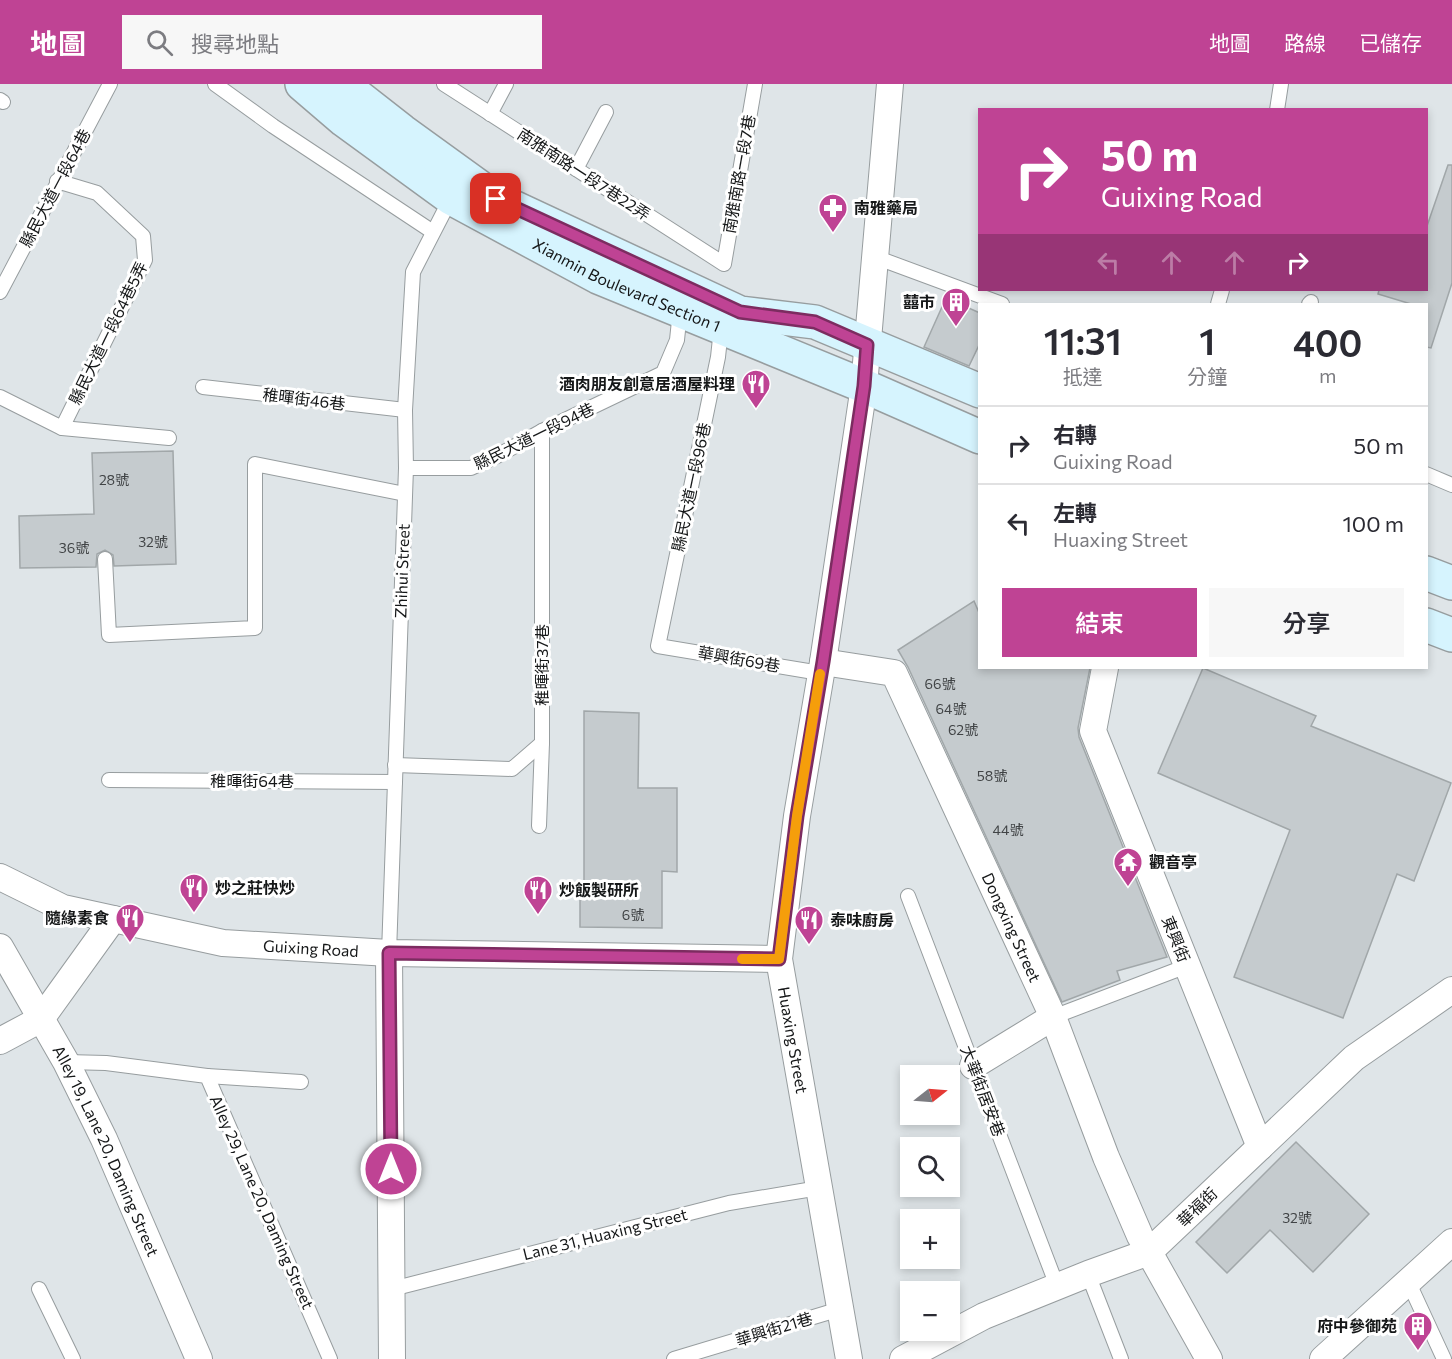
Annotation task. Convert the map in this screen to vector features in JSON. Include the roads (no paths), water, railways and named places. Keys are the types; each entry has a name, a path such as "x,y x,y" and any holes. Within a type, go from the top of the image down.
{"main road":[{"name":"Xianmin Boulevard Section 1","path":"302,84 344,120 451,198 598,276 721,329 978,391"},
{"name":"Xianmin Boulevard Section 1","path":"342,84 496,199 740,312 815,322 865,365 978,436"},
{"path":"1428,574 1452,583"},
{"path":"1428,626 1452,635"}],"street":[{"name":"Huaxing Street","path":"849,1359 779,959 797,816 865,365 890,84"},
{"name":"Dongxing Street","path":"821,668 894,673 1053,1017 1106,1157 1140,1236 1209,1359"},
{"name":"東興街","path":"1105,669 1093,731 1260,1147"},
{"name":"Guixing Road","path":"0,877 63,908 223,943 389,953 779,959"},
{"path":"0,1041 42,1019 113,919"},
{"name":"Alley 19, Lane 20, Daming Street","path":"0,947 66,1062 104,1139 199,1359"},
{"path":"389,953 392,1359"},
{"name":"華福街","path":"903,1359 984,1316 1149,1252 1354,1058 1452,990"},
{"path":"973,1066 1053,1017"},
{"path":"1323,1359 1452,1242"}],"lane":[{"name":"縣民大道一段64巷","path":"0,292 110,84"},
{"path":"215,84 273,126 433,232"},
{"name":"南雅南路一段7巷22弄","path":"444,84 724,264"},
{"path":"490,114 506,84"},
{"name":"南雅南路一段7巷","path":"724,264 755,84"},
{"path":"1277,108 1281,84"},
{"path":"576,169 606,112"},
{"name":"縣民大道一段64巷5弄","path":"57,181 97,193 143,236 145,260 62,428"},
{"name":"Zhihui Street","path":"389,953 406,468 405,410 413,272 451,198"},
{"path":"876,257 999,303"},
{"name":"縣民大道一段94巷","path":"406,468 471,468 542,431 663,374 677,340 680,311"},
{"name":"縣民大道一段96巷","path":"658,646 718,357 721,329"},
{"name":"稚暉街46巷","path":"203,387 405,410"},
{"path":"0,397 62,428 169,438"},
{"name":"稚暉街37巷","path":"539,826 542,743 542,431"},
{"path":"105,559 109,635 255,628 255,464 405,494"},
{"path":"1428,475 1452,485"},
{"name":"華興街69巷","path":"658,646 821,668"},
{"path":"395,765 512,769 542,743"},
{"name":"稚暉街64巷","path":"109,780 395,782"},
{"name":"大華街居安巷","path":"908,896 1057,1286"},
{"path":"1053,1017 1187,966"},
{"name":"Alley 29, Lane 20, Daming Street","path":"66,1062 106,1063 207,1076 330,1359"},
{"path":"207,1076 301,1082"},
{"name":"Lane 31, Huaxing Street","path":"392,1289 729,1203 819,1188"},
{"path":"1088,1274 1121,1359"},
{"path":"1408,1281 1444,1359"},
{"path":"39,1289 73,1359"},
{"name":"華興街21巷","path":"674,1359 840,1309"}],"place":[{"name":"南雅藥局","path":"833,234"},
{"name":"囍市","path":"956,328"},
{"name":"酒肉朋友創意居酒屋料理","path":"756,410"},
{"name":"觀音亭","path":"1128,888"},
{"name":"炒之莊快炒","path":"194,914"},
{"name":"炒飯製研所","path":"538,916"},
{"name":"隨緣素食","path":"130,944"},
{"name":"泰味廚房","path":"809,946"},
{"name":"府中參御苑","path":"1418,1352"}]}
